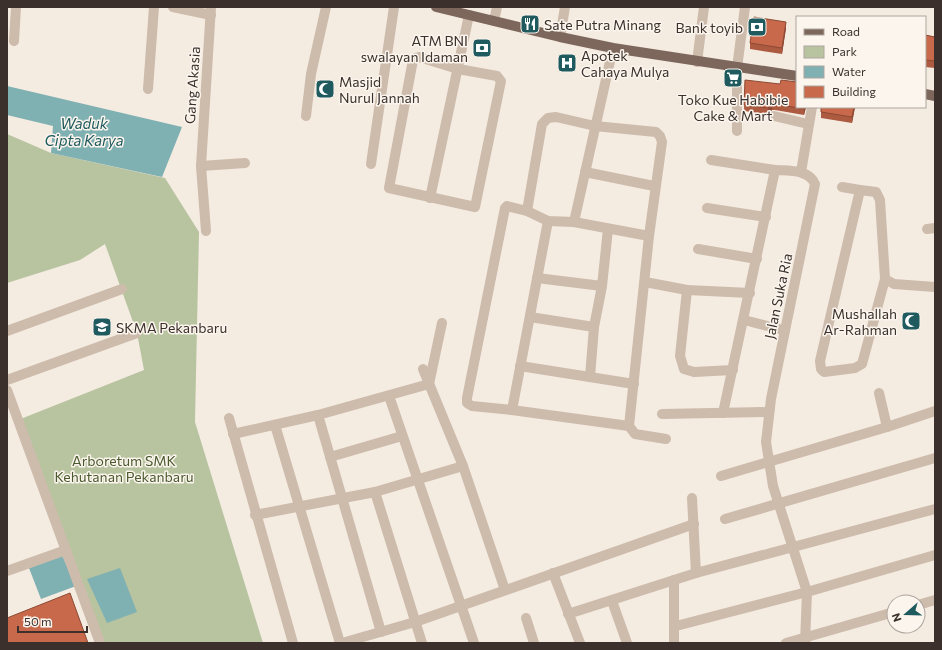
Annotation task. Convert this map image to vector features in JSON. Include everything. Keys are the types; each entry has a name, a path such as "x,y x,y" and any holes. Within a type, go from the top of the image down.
{"main road":[{"path":"436,7 560,38 697,62 796,76"}],"street":[{"path":"14,41 16,7"},
{"path":"148,89 154,7"},
{"path":"173,7 211,11"},
{"path":"306,116 311,74 326,7"},
{"path":"371,164 394,7"},
{"path":"494,21 497,7"},
{"path":"560,38 565,7"},
{"path":"697,62 704,7"},
{"path":"737,131 737,68 745,7"},
{"name":"Gang Akasia","path":"206,231 201,166 211,11"},
{"path":"430,198 469,15"},
{"path":"574,222 613,48"},
{"path":"419,57 458,69 497,76 501,81 476,204 472,208 389,188 413,60 419,57"},
{"path":"711,160 775,170 801,172 812,108"},
{"path":"774,116 808,124"},
{"path":"527,211 542,124 548,118 556,117 596,126 656,132 660,136 662,142 654,186 629,426 635,434 666,439"},
{"path":"201,166 245,163"},
{"path":"723,413 750,293 775,170"},
{"path":"585,172 654,186"},
{"name":"Jalan Suka Ria","path":"769,462 766,442 769,413 815,184 812,179 801,172"},
{"path":"842,187 876,192 880,200 885,279 862,364 855,368 824,372 821,369 820,361 860,190"},
{"path":"629,426 472,406 467,403 466,398 505,208 507,206 527,211 548,221 574,222 649,236"},
{"path":"707,208 766,217"},
{"path":"512,410 548,221"},
{"path":"590,377 594,327 602,286 608,229"},
{"path":"698,249 757,258"},
{"path":"537,278 602,286"},
{"path":"885,279 894,284 935,287"},
{"path":"645,282 688,290 750,293"},
{"path":"7,331 122,289"},
{"path":"688,290 680,356 684,369 694,372 733,370"},
{"path":"530,317 594,327"},
{"path":"744,320 779,329"},
{"path":"429,384 442,323"},
{"path":"7,380 137,333"},
{"path":"520,366 634,384"},
{"path":"423,369 463,466 505,590"},
{"path":"233,434 318,416 429,384"},
{"path":"7,390 100,643"},
{"path":"879,393 888,427"},
{"path":"389,396 474,643"},
{"path":"721,476 888,427 935,411"},
{"path":"662,414 769,413"},
{"path":"318,416 381,632"},
{"path":"229,418 293,643"},
{"path":"275,425 341,643 415,622 694,524"},
{"path":"330,457 402,436"},
{"path":"725,519 935,458"},
{"path":"769,462 773,486 807,592 805,641"},
{"path":"256,515 375,492 463,466"},
{"path":"375,492 422,643"},
{"path":"692,498 696,573"},
{"path":"568,614 696,573 935,509"},
{"path":"7,571 66,550"},
{"path":"676,626 807,592 935,554"},
{"path":"553,573 580,643"},
{"path":"674,580 676,626 674,643"},
{"path":"612,601 627,643"},
{"path":"786,643 805,641 886,615"},
{"path":"526,618 534,643"}],"green space":[{"name":"Arboretum SMK Kehutanan Pekanbaru","path":"7,134 51,153 165,178 199,232 195,422 263,643 100,643 18,420 144,370 137,333 105,244 80,260 7,283"}],"water":[{"name":"Waduk Cipta Karya","path":"7,86 182,127 162,177 51,153 53,126 7,115"},
{"path":"62,555 76,586 41,599 29,568"},
{"path":"120,568 137,612 107,623 87,579"}],"building":[{"path":"754,17 786,22 782,48 750,43"},
{"path":"926,35 935,37 935,61 926,60"},
{"path":"745,80 780,84 781,80 796,82 796,108 775,104 772,104 768,108 744,105"},
{"path":"821,108 854,108 852,117 821,112"},
{"path":"70,593 88,643 7,643 7,618"}],"place":[{"name":"Sate Putra Minang","path":"530,24"},
{"name":"Bank toyib","path":"757,27"},
{"name":"ATM BNI swalayan Idaman","path":"482,48"},
{"name":"Apotek Cahaya Mulya","path":"567,63"},
{"name":"Toko Kue Habibie Cake & Mart","path":"733,78"},
{"name":"Masjid Nurul Jannah","path":"325,89"},
{"name":"Mushallah Ar-Rahman","path":"911,321"},
{"name":"SKMA Pekanbaru","path":"102,327"}]}
